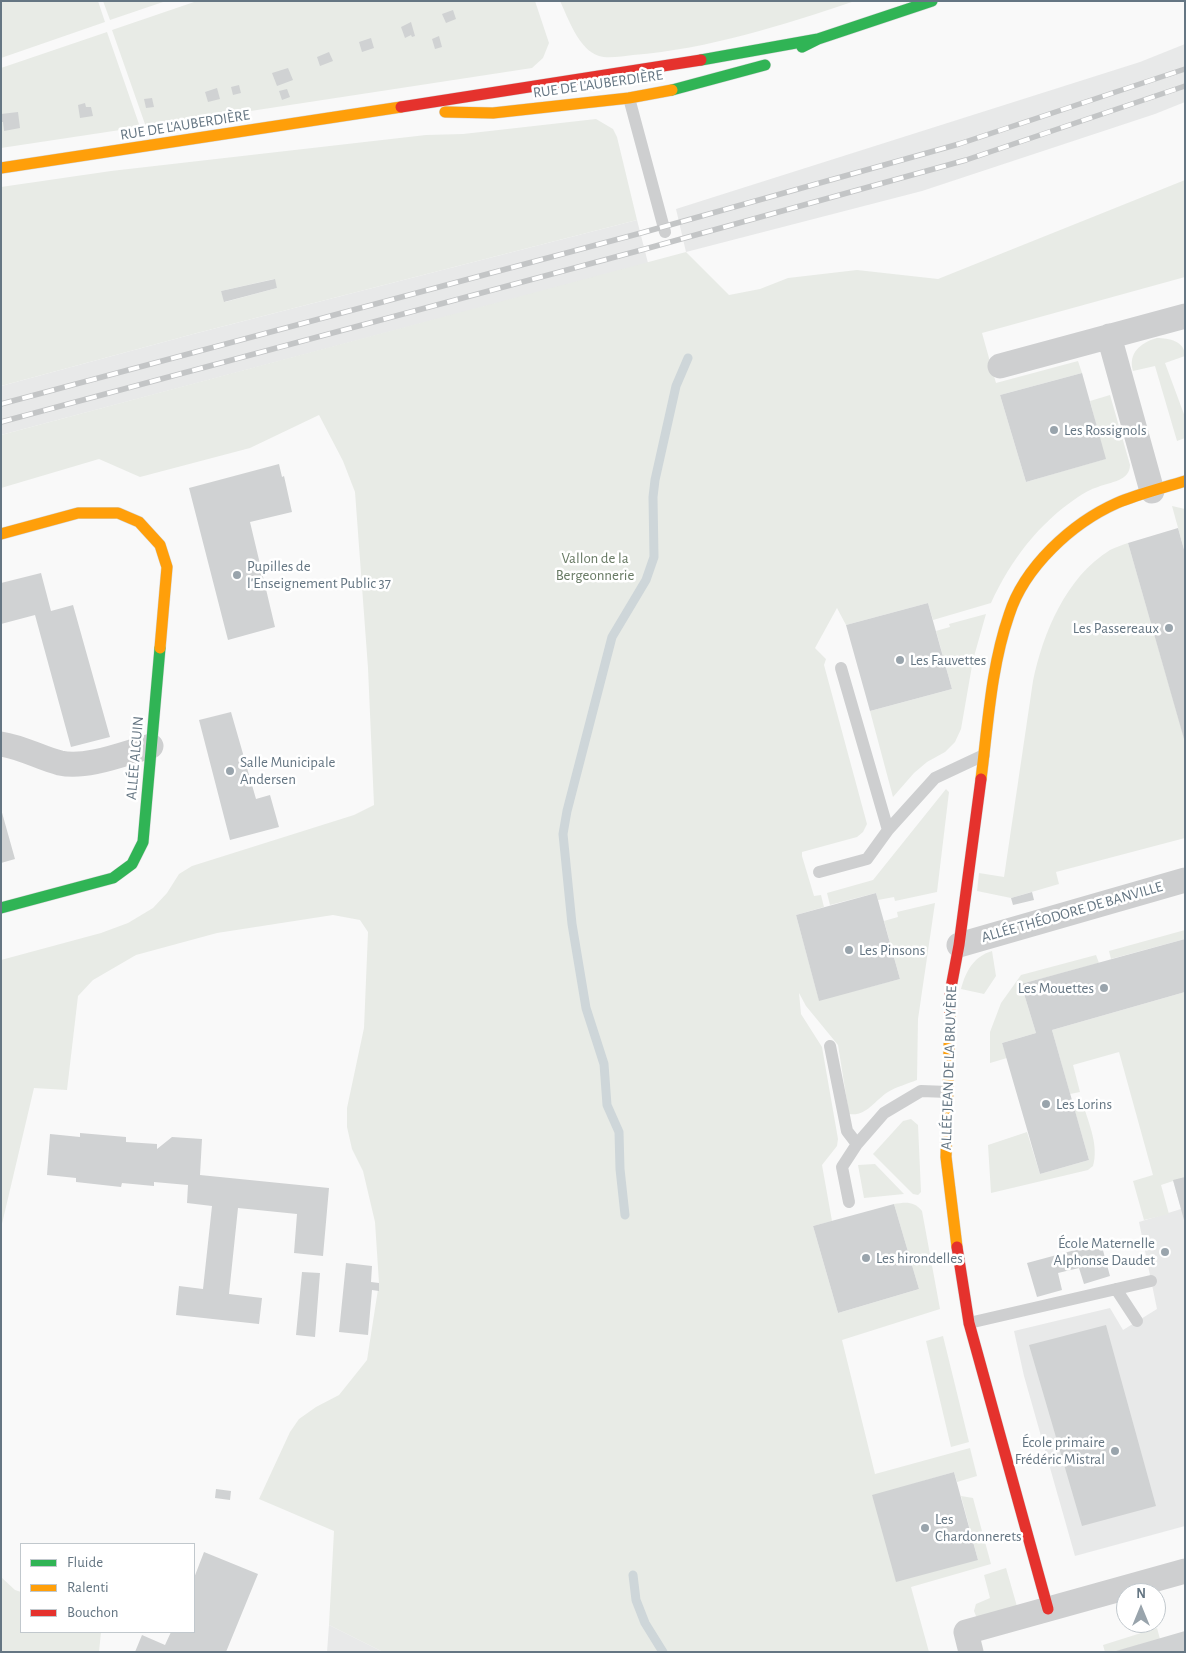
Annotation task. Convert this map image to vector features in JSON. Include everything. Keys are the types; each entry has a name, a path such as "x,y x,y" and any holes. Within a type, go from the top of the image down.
{"street":[{"name":"RUE DE L'AUBERDIÈRE","path":"372,112 493,112 629,98 690,86 763,66 818,40 932,1"},
{"name":"RUE DE L'AUBERDIÈRE","path":"1,168 372,112 522,86 644,70 818,40"},
{"path":"1000,366 1185,316"},
{"path":"1109,336 1152,491"},
{"name":"ALLÉE JEAN DE LA BRUYÈRE","path":"1048,1609 969,1323 946,1157 950,993 959,945 998,658 1009,613 1022,587 1047,552 1084,521 1118,503 1185,481"},
{"name":"ALLÉE ALCUIN","path":"1,534 78,513 118,513 139,522 160,545 167,567 143,842 132,864 113,878 1,908"},
{"path":"1,744 61,763 74,764 86,764 151,746"},
{"name":"ALLÉE THÉODORE DE BANVILLE","path":"959,945 1185,880"},
{"path":"968,1642 1048,1609 1185,1571"}],"lane":[{"path":"629,98 665,232"},
{"path":"841,668 888,830"},
{"path":"819,872 867,858 888,830 935,778 984,755"},
{"path":"830,1046 847,1131 857,1144"},
{"path":"849,1202 842,1167 857,1144 884,1113 921,1091 948,1092"},
{"path":"969,1323 1151,1281"},
{"path":"1116,1289 1137,1321"}],"shaded area":[{"path":"1185,44 1185,102 1155,114 922,191 686,252 676,209 1140,62"},
{"path":"637,220 648,263 1,435 1,386 197,333"},
{"name":"École primaire Frédéric Mistral","path":"1185,1177 1185,1526 1075,1556 1024,1376 1014,1331 1110,1308 1123,1330 1157,1309 1139,1222 1181,1209 1173,1180"},
{"path":"329,1625 383,1652 327,1652"}],"green space":[{"path":"1,1 98,1 105,22 1,58"},
{"path":"103,1 166,1 110,20"},
{"path":"197,1 535,1 549,43 543,58 532,68 146,127 112,30"},
{"path":"560,1 855,1 801,19 718,42 661,52 603,57 592,53 580,40"},
{"path":"107,32 140,127 1,148 1,68"},
{"path":"596,119 613,129 617,137 637,220 197,333 1,386 1,187 111,171 426,135 463,134","holes":["274,279 277,288 225,302 221,291"]},
{"name":"Vallon de la Bergeonnerie","path":"1185,180 1185,277 982,333 996,383 1078,361 1082,373 1000,395 1026,482 1105,459 1090,401 1110,395 1130,465 1127,474 1123,478 1095,488 1078,497 1050,519 1027,544 1007,572 991,603 933,620 928,603 846,625 837,608 815,648 826,659 824,665 867,824 863,832 857,837 802,852 814,896 821,895 824,907 796,915 819,1000 900,979 884,921 898,917 897,912 935,903 918,1019 917,1080 888,1092 865,1111 849,1114 838,1045 806,1006 799,993 801,1014 822,1047 838,1139 837,1146 822,1165 832,1221 813,1226 838,1313 919,1289 894,1204 910,1203 916,1205 922,1211 940,1309 842,1340 875,1474 970,1448 977,1476 957,1482 954,1472 872,1496 978,1560 961,1496 973,1498 991,1564 911,1587 929,1652 383,1652 329,1625 334,1531 259,1499 290,1432 299,1419 316,1407 339,1395 367,1360 379,1283 375,1222 363,1171 352,1149 347,1127 347,1108 364,1028 368,932 360,920 333,915 217,933 136,955 93,980 78,996 67,1090 34,1088 1,1228 1,960 101,933 128,923 153,908 167,893 179,874 192,866 354,815 374,805 368,668 355,492 343,461 319,415 250,448 140,477 99,459 1,488 1,435 686,252 729,295 760,289 788,278 857,270 938,279"},
{"path":"1157,338 1176,341 1182,347 1185,356 1165,363 1185,417 1185,438 1177,441 1155,366 1133,371 1132,359 1134,354 1145,343"},
{"path":"1172,506 1185,509 1185,553"},
{"path":"1128,543 1185,741 1185,838 1056,872 1059,884 1011,898 977,891 979,873 1004,877 1033,681 1050,626 1069,591 1094,561 1110,550"},
{"path":"986,614 973,660 961,729 955,742 945,752 927,762 914,773 893,797 870,711 952,689 936,631 950,627 949,624"},
{"path":"946,789 949,792 937,892 895,901 894,897 878,900 876,893 830,905 827,893 873,880"},
{"path":"1185,930 1185,939 1111,959 1109,951"},
{"path":"992,951 996,976 984,994 961,989 965,976 975,961"},
{"path":"1096,955 1099,963 1021,984 1036,1033 1002,1043 1007,1058 990,1063 990,1032 1001,1003 1021,975"},
{"path":"1185,992 1185,1177 1161,1185 1169,1214 1144,1220 1133,1181 1153,1175 1119,1052 1073,1065 1080,1092 1070,1094 1052,1030"},
{"path":"1083,1104 1094,1143 1095,1158 1093,1166 1088,1170 991,1193 988,1145 1027,1132 1040,1174 1089,1160 1074,1108"},
{"path":"911,1119 918,1125 921,1192 918,1195 913,1194 873,1154 903,1121"},
{"path":"875,1164 904,1194 864,1198 858,1165"},
{"path":"943,1336 969,1442 951,1447 926,1341"},
{"path":"1006,1568 1018,1610 984,1620 976,1616 974,1611 976,1604 990,1598 984,1575"},
{"path":"1,1577 15,1590 20,1592 20,1633 101,1633 99,1652 1,1652"},
{"path":"1141,1633 1158,1633 1160,1639 1114,1652 1105,1652 1103,1645"}],"building":[{"path":"453,10 456,19 446,23 442,14"},
{"path":"411,22 415,36 412,37 411,35 405,38 401,27"},
{"path":"439,36 442,47 435,49 432,39"},
{"path":"371,38 374,48 362,52 359,42"},
{"path":"329,52 333,61 320,66 317,57"},
{"path":"288,68 293,80 277,86 272,73"},
{"path":"239,85 241,93 233,95 231,87"},
{"path":"217,88 220,99 208,102 205,92"},
{"path":"287,89 290,97 282,100 279,91"},
{"path":"152,98 154,107 146,108 144,99"},
{"path":"85,103 86,107 91,107 93,116 80,118 78,105"},
{"path":"18,112 20,128 4,131 1,114"},
{"path":"275,279 277,288 224,302 221,291"},
{"name":"Les Rossignols","path":"1082,373 1106,459 1026,482 1000,395"},
{"name":"Pupilles de l'Enseignement Public 37","path":"279,464 282,477 284,476 292,512 250,522 275,627 228,640 189,488"},
{"name":"Les Passereaux","path":"1178,528 1185,553 1184,739 1128,543"},
{"path":"41,573 51,611 73,605 110,737 71,747 35,615 1,624 1,583"},
{"name":"Les Fauvettes","path":"928,603 952,689 870,711 846,625"},
{"name":"Salle Municipale Andersen","path":"231,712 256,799 270,795 279,827 230,840 199,720"},
{"path":"1,809 15,859 1,863"},
{"path":"1032,892 1034,900 1013,905 1011,898"},
{"name":"Les Pinsons","path":"876,893 900,979 819,1001 796,915"},
{"path":"1185,939 1185,992 1052,1030 1089,1160 1040,1174 1002,1043 1036,1033 1021,984"},
{"path":"80,1133 126,1137 126,1142 157,1144 157,1149 172,1137 202,1139 200,1175 329,1188 323,1256 294,1253 297,1214 238,1208 229,1294 262,1298 259,1324 176,1315 179,1286 203,1289 212,1206 187,1203 188,1185 154,1182 154,1186 122,1183 121,1187 76,1182 76,1178 47,1175 50,1134 80,1137"},
{"path":"1185,1177 1185,1220 1184,1220 1173,1180"},
{"name":"Les hirondelles","path":"894,1204 919,1289 838,1313 813,1226"},
{"path":"1101,1243 1110,1276 1084,1284 1079,1268 1058,1273 1062,1290 1037,1297 1027,1263"},
{"path":"346,1263 372,1266 371,1282 379,1283 379,1291 372,1290 368,1335 339,1332"},
{"path":"302,1272 320,1273 315,1337 296,1335"},
{"path":"1106,1325 1156,1506 1082,1526 1029,1345"},
{"name":"Les Chardonnerets","path":"954,1472 978,1560 896,1582 872,1495"},
{"path":"216,1489 231,1491 230,1500 215,1498"},
{"path":"204,1552 258,1574 226,1652 135,1652 142,1635 165,1645 171,1633 195,1633 195,1575"},
{"path":"1185,1631 1185,1652 1116,1652 1116,1651"}],"waterway":[{"path":"625,1215 620,1169 619,1132 607,1105 604,1064 586,1008 572,924 563,834 567,811 612,637 646,580 654,557 653,497 655,480 676,386 688,358"},
{"path":"633,1575 636,1600 645,1623 663,1652"}],"railway":[{"path":"1,404 641,233 959,144 1185,69"},
{"path":"1,422 645,249 966,160 1185,86"}],"traffic: fast":[{"path":"802,47 818,39 932,1"},
{"path":"701,60 818,39"},
{"path":"672,90 765,65"},
{"path":"1,908 113,878 132,864 143,842 160,648"}],"traffic: slow":[{"path":"445,112 493,113 629,98 672,90"},
{"path":"1,168 401,107"},
{"path":"981,779 998,655 1009,615 1016,597 1026,580 1052,548 1083,522 1117,503 1185,481"},
{"path":"1,534 78,513 118,513 139,522 160,545 167,567 160,648"},
{"path":"950,1013 946,1157 957,1247"}],"traffic: jam":[{"path":"401,107 701,60"},
{"path":"950,1013 950,993 959,945 981,779"},
{"path":"957,1247 969,1323 1048,1609"}],"place":[{"name":"Les Rossignols","path":"1054,430"},
{"name":"Pupilles de l'Enseignement Public 37","path":"237,575"},
{"name":"Les Passereaux","path":"1169,628"},
{"name":"Les Fauvettes","path":"900,660"},
{"name":"Salle Municipale Andersen","path":"230,771"},
{"name":"Les Pinsons","path":"849,950"},
{"name":"Les Mouettes","path":"1104,988"},
{"name":"Les Lorins","path":"1046,1104"},
{"name":"École Maternelle Alphonse Daudet","path":"1165,1252"},
{"name":"Les hirondelles","path":"866,1258"},
{"name":"École primaire Frédéric Mistral","path":"1115,1451"},
{"name":"Les Chardonnerets","path":"925,1528"}]}
